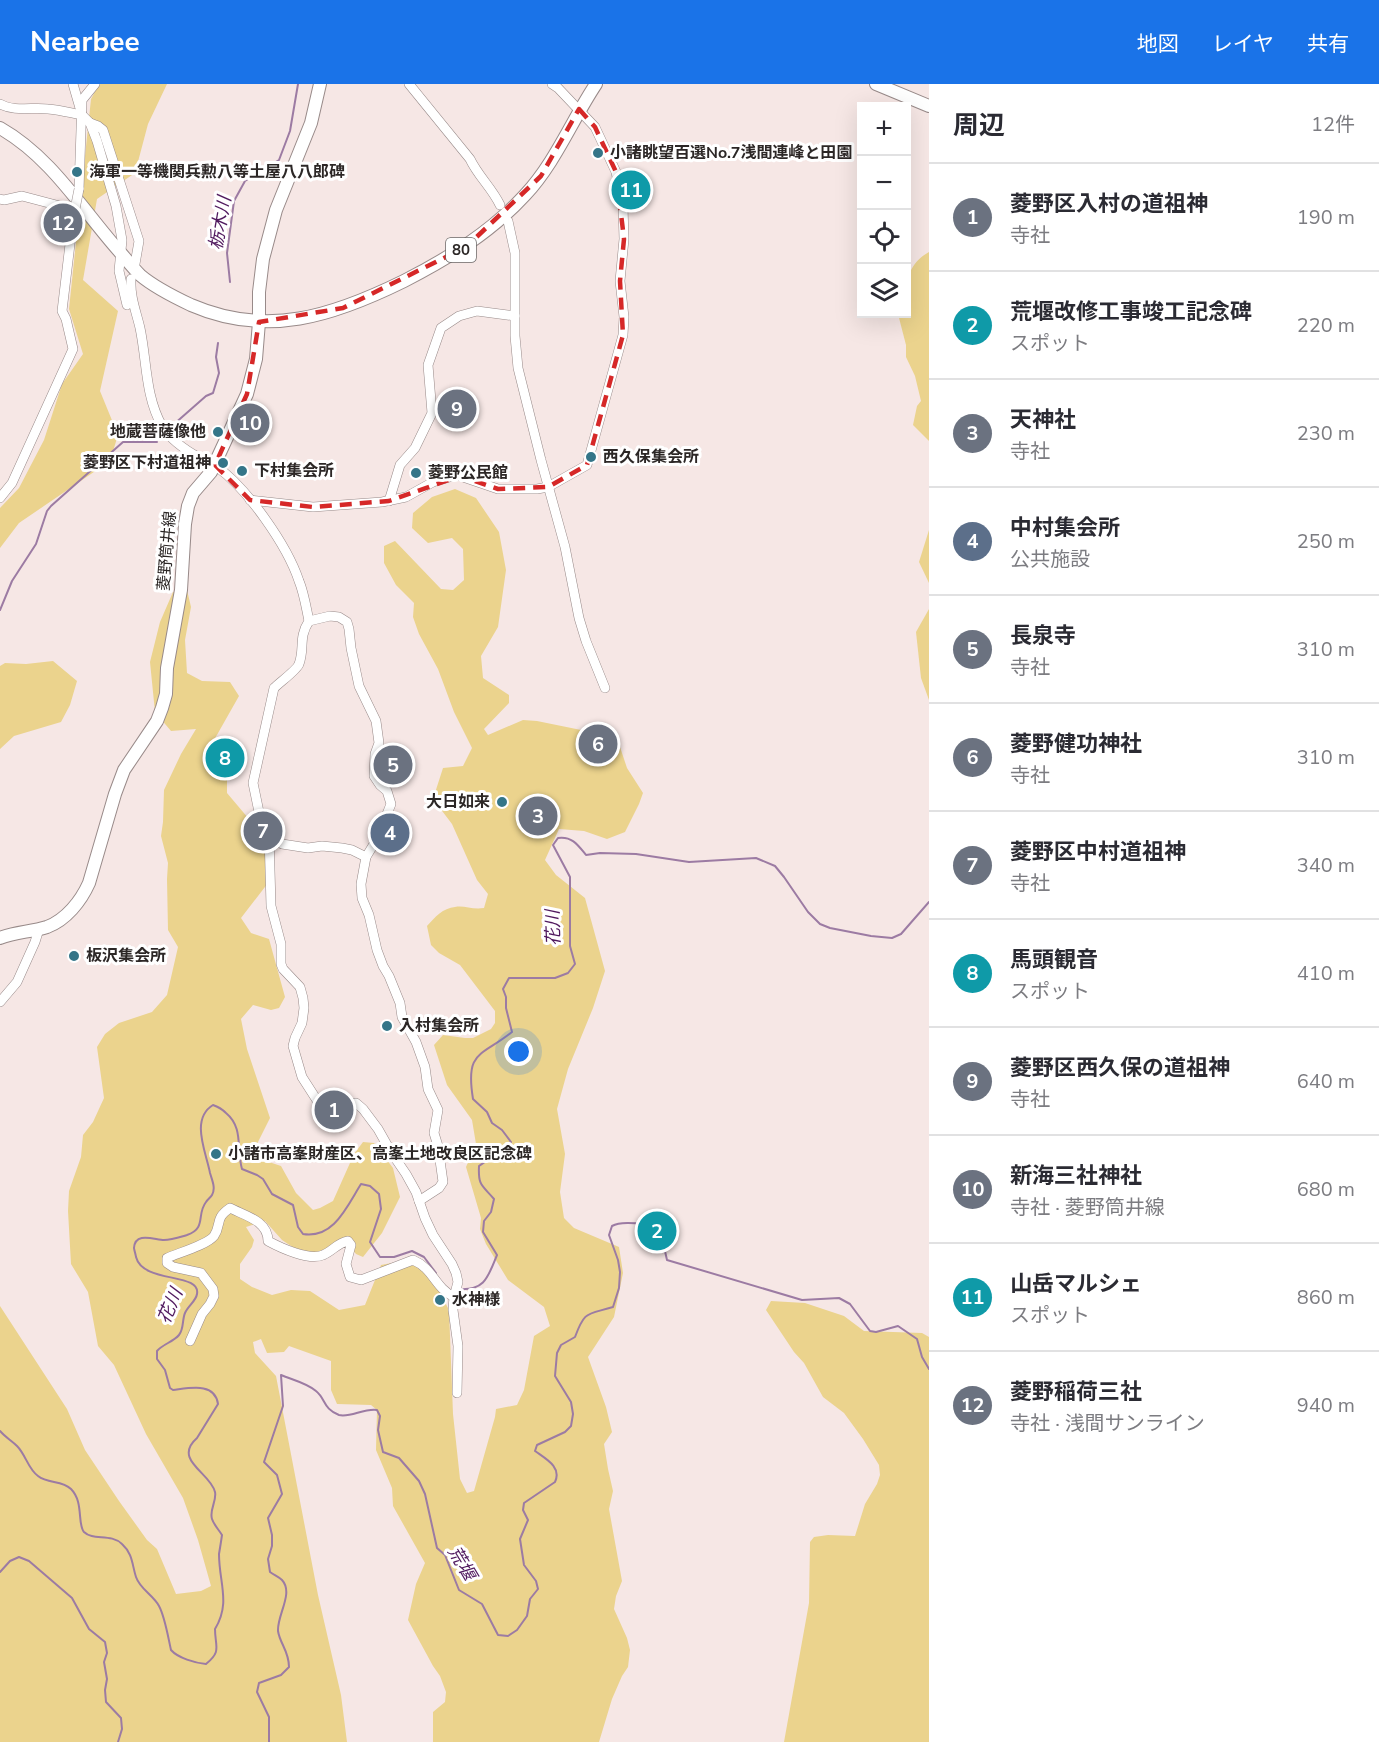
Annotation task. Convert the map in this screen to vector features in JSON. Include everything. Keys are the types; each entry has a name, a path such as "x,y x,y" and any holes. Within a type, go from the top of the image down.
{"main road":[{"name":"菱野筒井線","path":"0,938 47,927 61,919 82,897 89,883 124,770 157,721 162,708 181,590 188,506 193,493 212,472 247,394 256,359 263,259 276,210 311,123 320,84"},
{"name":"80","path":"0,128 23,143 59,177 121,254 141,275 165,292 201,309 229,317 259,322 294,320 343,308 394,286 466,247 509,212 541,176 596,84"},
{"path":"876,84 929,106"}],"street":[{"path":"72,84 82,116"},
{"path":"0,498 12,483 73,349 62,311 72,220 79,189 82,100 95,84"},
{"path":"409,84 470,159 477,174 495,195 500,205"},
{"path":"250,500 313,507 389,501 406,497 434,482 453,477 460,477 498,489 548,487 587,465 623,335 624,317 620,281 624,239 622,206 616,172 595,127 552,84"},
{"path":"0,104 14,108 49,109 82,116 103,130 139,241 135,264"},
{"path":"90,123 116,207 122,240 118,264 121,282 129,310 140,328"},
{"path":"0,199 22,196 60,206 72,220"},
{"path":"508,221 516,252 515,316 518,368 565,547 579,618 605,688"},
{"path":"131,279 133,306 140,328 150,397 162,426 172,438 231,478 266,520 284,547 299,579 309,621 303,631 299,665 274,688 256,765 254,795 263,823 269,834 282,844 308,848 322,846 342,848 366,857"},
{"path":"389,501 400,465 415,448 432,413 428,365 441,328 459,316 477,310 515,316"},
{"path":"309,621 330,616 339,617 347,622 359,686 376,721 379,743 375,754 374,776 387,791 391,804 377,839 366,857 361,884 362,898 369,915 377,950 400,1003 402,1017 416,1042 428,1089 438,1110 434,1133 443,1182 439,1188 419,1201"},
{"path":"269,834 271,906 281,944 281,964 300,987 304,1008 303,1023 293,1046 302,1077 320,1105 327,1108 356,1103 363,1109 406,1174 433,1235 452,1264 458,1282 453,1311 458,1346 457,1393"},
{"path":"0,1002 17,982 39,929"},
{"path":"190,1341 202,1314 214,1296 213,1289 201,1273 173,1267 167,1263 167,1258 209,1240 215,1234 221,1214 230,1208 264,1226 268,1234 268,1241 289,1252 317,1256 324,1254 340,1242 348,1241 351,1245 346,1264 350,1277 361,1280 413,1260 426,1267 439,1288 454,1298"}],"highlighted area":[{"path":"579,109 595,127 616,172 624,239 620,281 623,335 587,465 548,487 498,489 460,476 389,501 313,507 250,500 215,465 247,394 259,322 343,308 466,247 541,176"}],"shaded area":[{"path":"99,84 167,84 148,124 135,173 97,199 83,280 118,311 100,391 118,435 110,461 19,523 0,548 0,508 19,488 44,440 62,384 83,354 69,309 91,99"},
{"path":"929,252 929,441 913,425 917,406 921,401 915,376 906,357 906,345 899,318 911,318 911,271"},
{"path":"455,489 476,498 499,532 506,570 498,627 481,656 483,678 509,695 509,703 484,729 488,735 523,720 537,721 586,731 618,741 627,768 643,793 625,832 607,839 584,831 559,829 545,860 556,875 585,898 605,971 593,1008 568,1069 557,1109 565,1154 560,1192 564,1218 574,1228 619,1247 623,1273 614,1317 588,1357 606,1407 612,1432 604,1444 613,1491 609,1509 622,1581 614,1609 630,1650 628,1667 612,1699 599,1742 433,1742 433,1712 445,1702 446,1692 440,1676 408,1620 416,1584 425,1563 393,1506 392,1488 376,1450 377,1410 371,1405 337,1404 331,1390 331,1361 289,1346 284,1352 267,1353 261,1339 253,1342 255,1353 276,1376 318,1595 341,1695 347,1742 0,1742 0,1306 67,1409 85,1450 147,1540 157,1549 176,1594 201,1591 211,1586 183,1498 146,1434 114,1365 98,1346 88,1292 71,1264 68,1211 69,1191 81,1157 83,1135 93,1122 104,1098 97,1047 105,1034 119,1023 152,1012 167,995 178,947 168,930 168,863 161,836 164,790 196,729 171,731 155,712 150,662 160,622 173,592 187,590 191,607 185,640 187,673 202,681 230,682 239,696 209,749 227,780 227,793 254,825 271,857 268,883 241,918 251,933 269,939 285,997 279,1008 271,1010 253,1005 241,1019 247,1049 270,1118 257,1144 263,1160 281,1166 296,1193 313,1210 333,1201 354,1154 363,1142 374,1143 393,1168 400,1197 382,1233 363,1257 356,1254 346,1242 306,1256 282,1240 265,1221 246,1227 254,1240 240,1264 240,1279 272,1295 291,1290 310,1291 339,1310 365,1305 381,1265 397,1262 413,1265 431,1275 449,1310 453,1414 460,1479 467,1493 474,1491 496,1409 517,1405 524,1390 534,1336 550,1326 544,1307 508,1280 486,1244 480,1229 481,1218 466,1167 476,1144 472,1120 447,1085 434,1045 443,1035 473,1038 491,1029 495,1023 495,1011 460,965 439,953 431,945 427,926 447,909 484,908 488,894 477,880 452,824 433,799 443,768 463,766 472,748 454,712 438,669 419,634 413,617 414,603 396,585 384,563 384,546 395,541 441,589 453,590 464,580 463,549 452,538 428,543 412,528 413,513 432,497"},
{"path":"929,530 929,583 919,562"},
{"path":"929,609 929,700 921,678 916,632"},
{"path":"53,661 77,681 70,705 61,722 14,736 0,749 0,666 5,663 26,664"},
{"path":"771,1301 805,1303 844,1316 864,1331 922,1333 929,1337 929,1742 784,1742 809,1603 810,1542 814,1537 828,1535 855,1536 865,1504 880,1475 879,1465 863,1439 844,1413 823,1397 804,1363 766,1310"}],"waterway":[{"name":"栃木川","path":"230,282 227,253 234,201 245,181 279,160 290,131 298,84"},
{"name":"栃木川","path":"173,425 206,396 213,393 219,373 216,357 218,343"},
{"name":"栃木川","path":"0,610 12,581 36,544 47,511 51,506 123,442 157,442"},
{"name":"花川","path":"458,1289 474,1288 480,1285 488,1276 497,1255 483,1232 484,1221 491,1212 494,1199 480,1182 479,1166 500,1153 511,1142 502,1130 492,1123 487,1112 473,1099 471,1071 478,1056 512,1032 503,989 509,978 555,978 568,973 575,964 570,946 570,877 553,845 558,838 571,840 586,855 636,854 689,862 756,858 775,866 808,912 820,924 871,936 892,938 901,934 929,902"},
{"name":"花川","path":"0,1431 15,1444 38,1476 71,1489 78,1500 84,1532 92,1536 113,1539 126,1548 138,1581 161,1611 171,1650 187,1660 206,1664 216,1652 215,1629 222,1610 223,1593 219,1564 222,1535 211,1516 215,1492 212,1485 195,1466 189,1453 190,1446 218,1404 216,1397 207,1389 173,1390 170,1388 165,1370 157,1359 157,1351 181,1333 185,1313 197,1294 196,1287 190,1283 149,1271 141,1265 134,1248 135,1243 142,1238 173,1239 197,1229 203,1207 214,1190 201,1136 202,1119 206,1111 213,1105 222,1109 232,1119 237,1132 242,1169 263,1179 272,1194 293,1205 298,1227 303,1234 314,1234 331,1226 345,1211 361,1184 370,1186 379,1194 381,1209 370,1242 380,1257 394,1257 412,1251 424,1257 436,1273"},
{"name":"荒堰","path":"269,1742 269,1717 257,1692 259,1683 281,1675 289,1667 288,1656 278,1631 286,1598 285,1585 281,1579 270,1572 268,1559 272,1546 268,1518 282,1494 277,1475 264,1462 283,1406 281,1375 312,1388 327,1407 339,1415 377,1410 380,1416 378,1430 383,1452 399,1458 419,1481 425,1494 437,1548 445,1555 459,1590 482,1604 498,1635 508,1636 517,1630 527,1616 530,1599 538,1589 536,1581 524,1565 520,1539 528,1520 523,1510 524,1503 555,1482 557,1477 552,1464 535,1451 537,1445 565,1432 571,1426 573,1414 571,1402 555,1376 557,1353 561,1345 575,1337 588,1315 613,1307 619,1288 620,1272 609,1235 612,1226 628,1223 659,1225 667,1260 802,1300 839,1298 850,1304 870,1331 876,1332 898,1326 917,1339 922,1357 929,1369"},
{"name":"荒堰","path":"0,1572 10,1561 19,1557 29,1561 72,1598 89,1629 105,1642 107,1653 104,1662 107,1679 106,1702 121,1718 122,1729 118,1742"}],"place":[{"name":"小諸眺望百選No.7浅間連峰と田園","path":"598,153"},
{"name":"海軍一等機関兵勲八等土屋八八郎碑","path":"77,172"},
{"name":"山岳マルシェ","path":"631,190"},
{"name":"菱野稲荷三社","path":"63,223"},
{"name":"菱野区西久保の道祖神","path":"457,409"},
{"name":"新海三社神社","path":"250,423"},
{"name":"地蔵菩薩像他","path":"218,432"},
{"name":"西久保集会所","path":"591,457"},
{"name":"菱野区下村道祖神","path":"223,463"},
{"name":"下村集会所","path":"242,471"},
{"name":"菱野公民館","path":"416,473"},
{"name":"菱野健功神社","path":"598,744"},
{"name":"馬頭観音","path":"225,758"},
{"name":"長泉寺","path":"393,765"},
{"name":"大日如来","path":"502,802"},
{"name":"天神社","path":"538,816"},
{"name":"菱野区中村道祖神","path":"263,831"},
{"name":"中村集会所","path":"390,833"},
{"name":"板沢集会所","path":"74,956"},
{"name":"入村集会所","path":"387,1026"},
{"name":"菱野区入村の道祖神","path":"334,1110"},
{"name":"小諸市高峯財産区、高峯土地改良区記念碑","path":"216,1154"},
{"name":"荒堰改修工事竣工記念碑","path":"657,1231"},
{"name":"水神様","path":"440,1300"}]}
